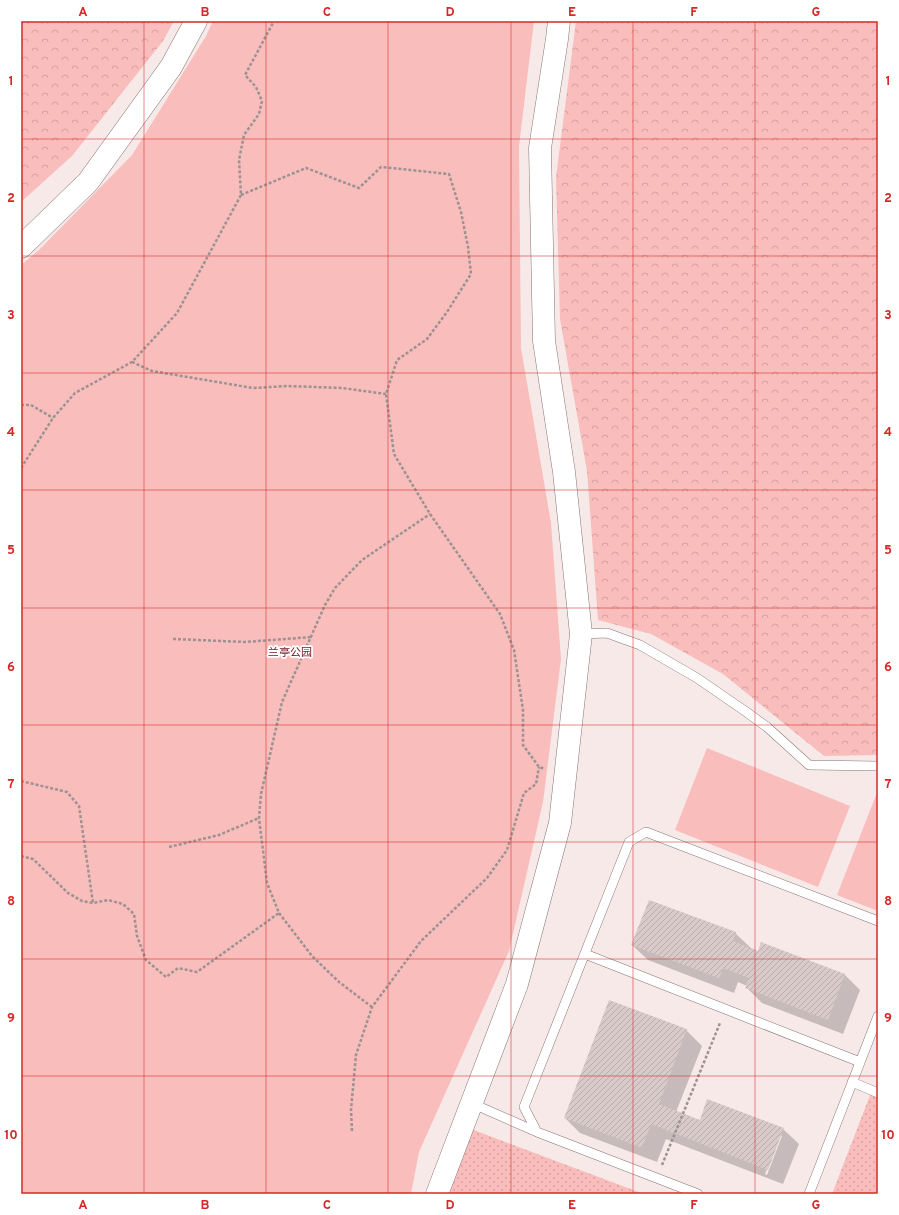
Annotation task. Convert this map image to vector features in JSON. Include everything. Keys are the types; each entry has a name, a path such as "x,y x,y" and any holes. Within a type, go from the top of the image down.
{"street":[{"path":"21,247 88,182 171,68 196,21"},
{"path":"437,1194 517,984 560,823 581,634 564,472 544,341 540,148 557,39 558,21"}],"lane":[{"path":"581,634 607,632 640,645 697,678 745,711 767,727 809,765 878,766"},
{"path":"537,1132 524,1107 628,842 646,832 878,921"},
{"path":"584,954 860,1062"},
{"path":"809,1194 878,1016"},
{"path":"852,1082 878,1093"},
{"path":"472,1103 537,1132 698,1194"}],"path":[{"path":"21,468 53,418 75,393 132,362 177,313 241,195 239,160 244,135 259,114 262,101 256,87 245,75 274,21"},
{"path":"241,195 306,168 359,188 381,167 449,174 461,212 468,247 471,274 447,312 427,339 397,360 386,394 394,454 430,514 500,614 514,650 523,710 523,745 539,767 546,769"},
{"path":"132,362 152,371 254,388 288,386 342,388 386,394"},
{"path":"21,406 30,405 53,418"},
{"path":"372,1007 339,982 312,956 279,913 267,883 259,818 261,794 282,702 325,605 335,588 362,560 430,514"},
{"path":"173,639 246,642 311,637"},
{"path":"352,1131 351,1110 356,1055 372,1007 421,941 487,878 507,850 524,793 536,784 539,767"},
{"path":"21,781 67,792 79,806 93,903"},
{"path":"169,847 220,835 259,818"},
{"path":"21,856 33,859 73,896 82,901 93,903 108,900 123,904 134,914 137,936 146,960 166,977 178,968 197,972 279,913"},
{"path":"657,1178 725,1010"}],"green space":[{"path":"21,21 174,21 163,41 72,156 21,202"},
{"name":"兰亭公园","path":"213,21 534,21 519,146 521,348 551,523 561,659 543,802 509,951 419,1152 411,1194 21,1194 21,265 39,250 132,155 206,36"},
{"path":"576,21 878,21 878,755 824,756 723,674 651,634 598,620 587,471 560,319 556,177"},
{"path":"707,748 850,806 818,887 675,830"},
{"path":"878,790 878,911 837,895"},
{"path":"872,1090 878,1093 878,1194 832,1194"},
{"path":"471,1129 644,1194 448,1194"}],"building":[{"path":"649,900 736,932 733,941 758,951 761,942 845,974 828,1020 745,988 749,978 723,968 719,978 631,945"},
{"path":"609,1000 687,1029 659,1104 700,1120 707,1099 784,1128 768,1170 651,1124 642,1148 564,1118"}]}
